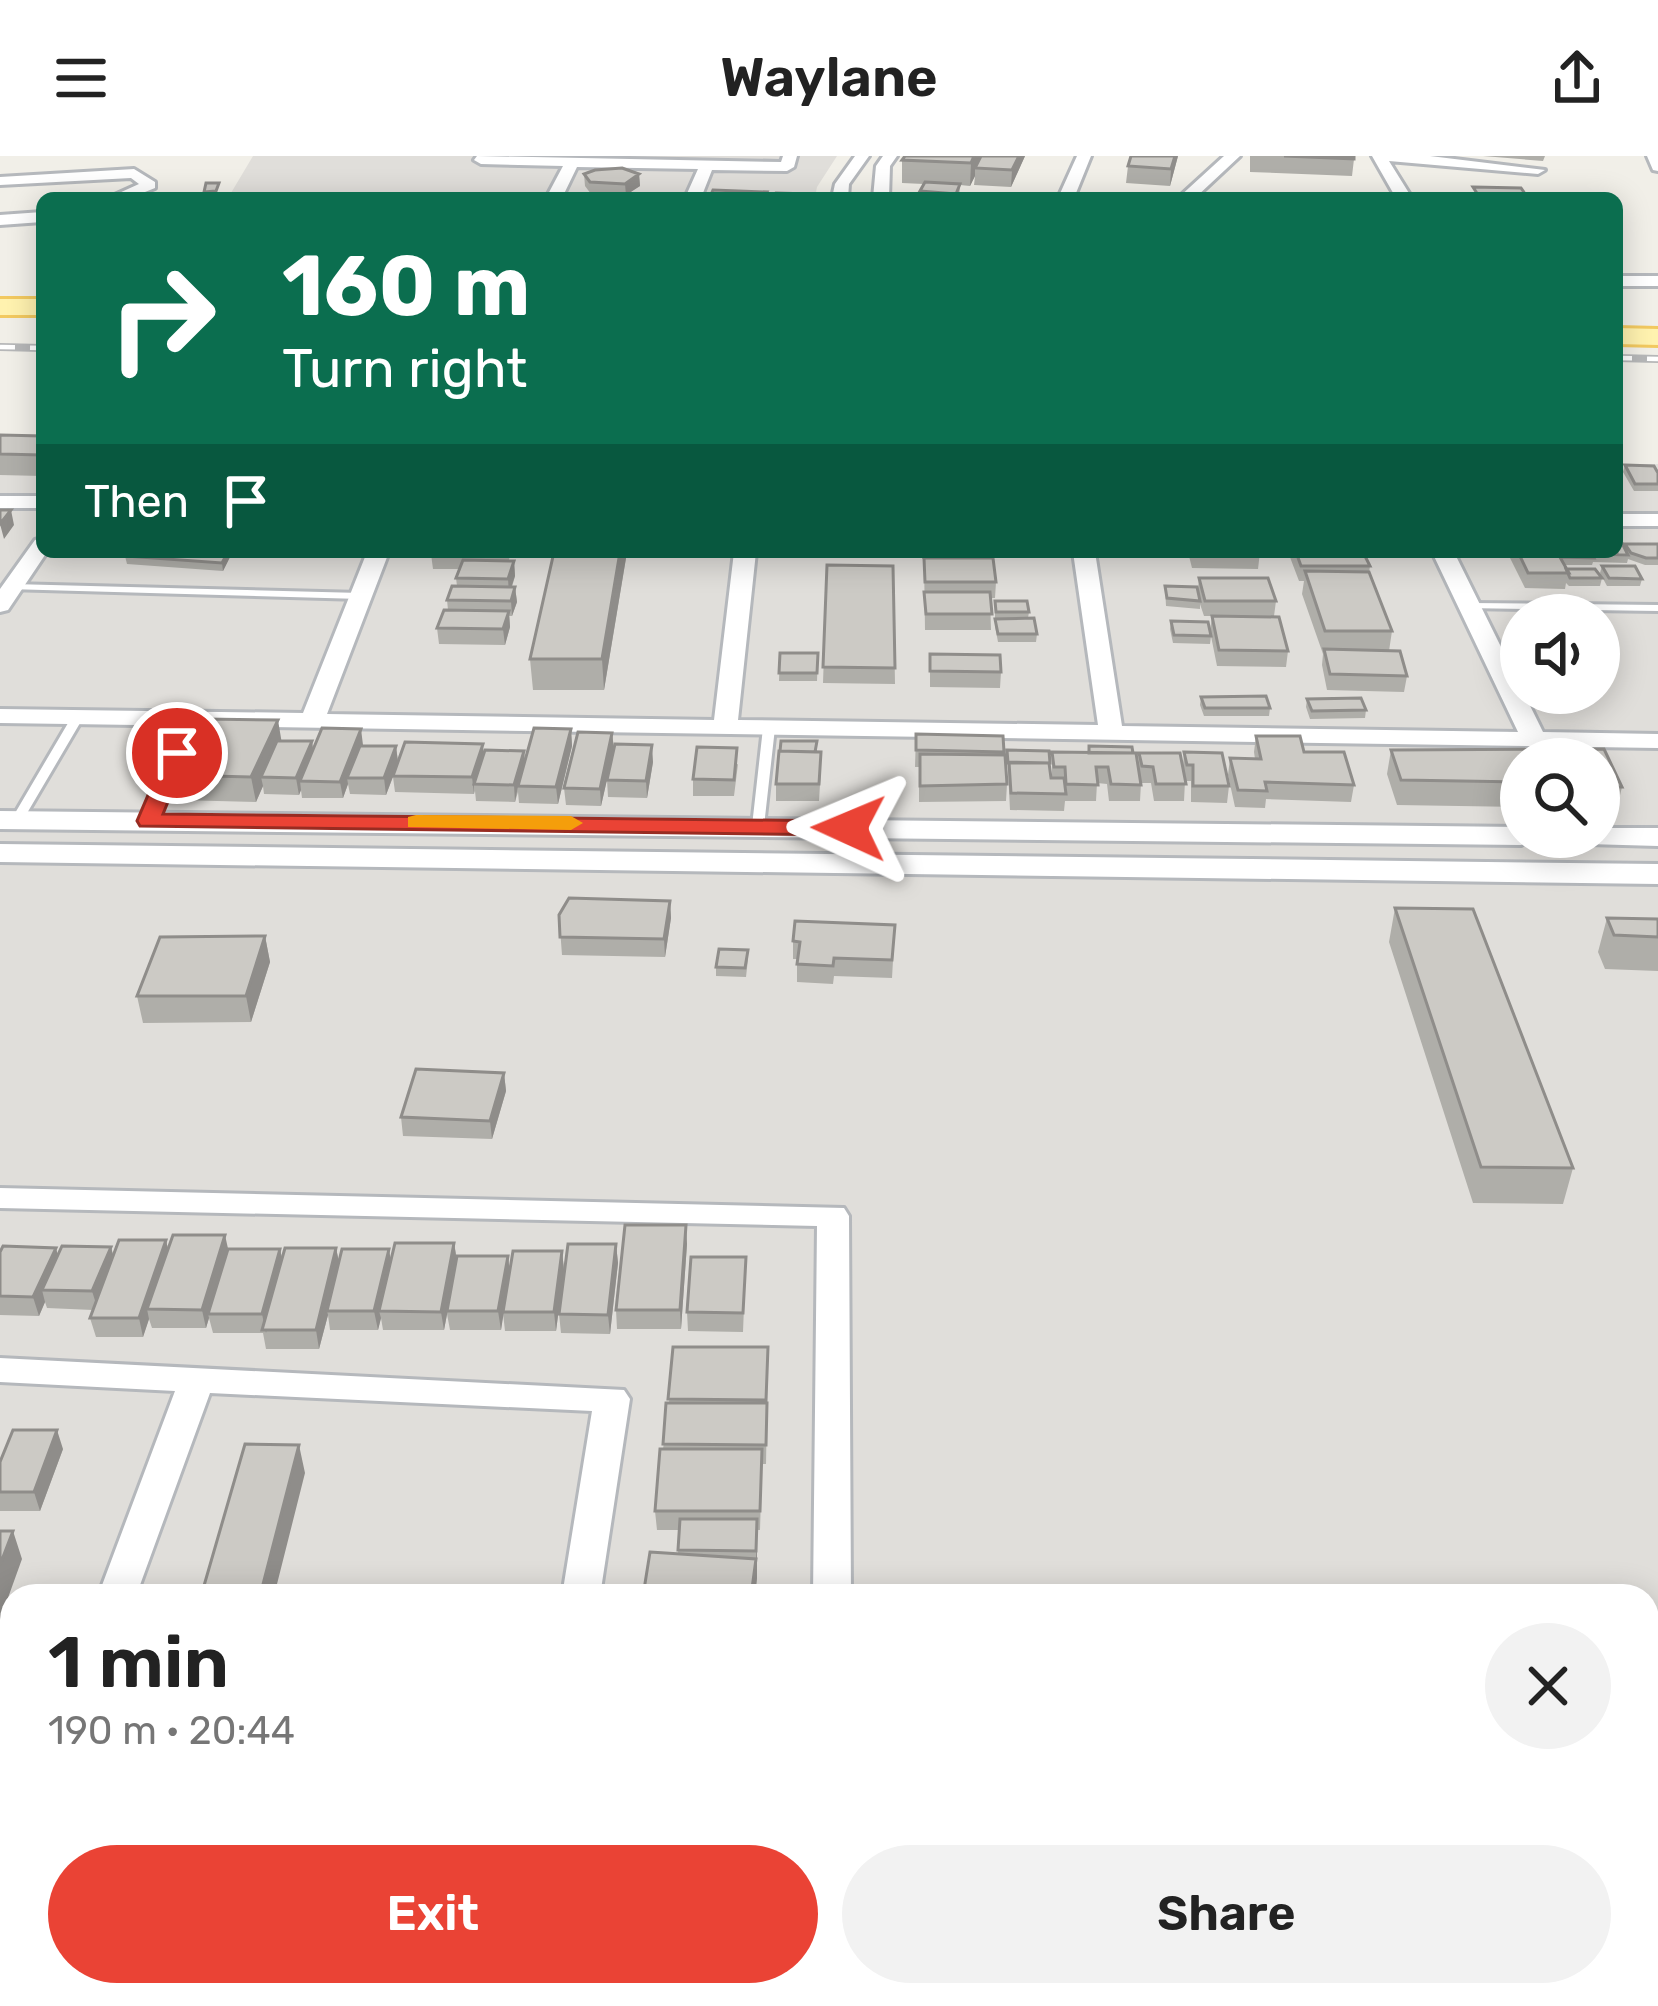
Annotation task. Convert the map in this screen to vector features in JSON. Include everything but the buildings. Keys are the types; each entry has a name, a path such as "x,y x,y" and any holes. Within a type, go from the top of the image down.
{"main road":[{"path":"0,307 36,307"},
{"path":"0,322 36,323"},
{"path":"1623,324 1658,324"},
{"path":"1623,336 1658,337"}],"street":[{"path":"484,156 481,160 787,167 790,156"},
{"path":"841,192 862,156"},
{"path":"881,192 883,166 890,156"},
{"path":"1069,192 1084,156"},
{"path":"1193,192 1233,156"},
{"path":"1380,156 1538,170"},
{"path":"1380,156 1401,192"},
{"path":"1654,156 1658,167"},
{"path":"557,192 572,162"},
{"path":"696,192 707,165"},
{"path":"0,181 134,173 150,185 132,192"},
{"path":"0,220 36,217"},
{"path":"1623,281 1658,281"},
{"path":"0,502 36,502"},
{"path":"1623,520 1658,520"},
{"path":"6,596 36,553"},
{"path":"312,721 376,558"},
{"path":"725,727 744,558"},
{"path":"1085,558 1111,733"},
{"path":"1446,558 1534,738"},
{"path":"0,716 1500,739"},
{"path":"1620,743 1656,745"},
{"path":"8,820 1500,836"},
{"path":"1620,837 1658,838"},
{"path":"0,853 1658,874"},
{"path":"0,1198 833,1216 832,1584"},
{"path":"0,1370 612,1399 583,1584"},
{"path":"121,1584 197,1380"}],"lane":[{"path":"6,596 361,596"},
{"path":"1469,606 1658,608"},
{"path":"8,820 76,718"},
{"path":"148,821 192,719"},
{"path":"758,826 769,728"}],"shaded area":[{"path":"253,156 837,156 816,192 232,192"},
{"path":"0,446 36,447 36,558 1623,558 1623,464 1658,464 1658,1584 0,1584"}],"railway":[{"path":"0,347 36,348"},
{"path":"1623,358 1658,359"}],"slow traffic":[{"path":"416,822 571,823"}],"route":[{"path":"177,753 148,821 849,828"}]}
